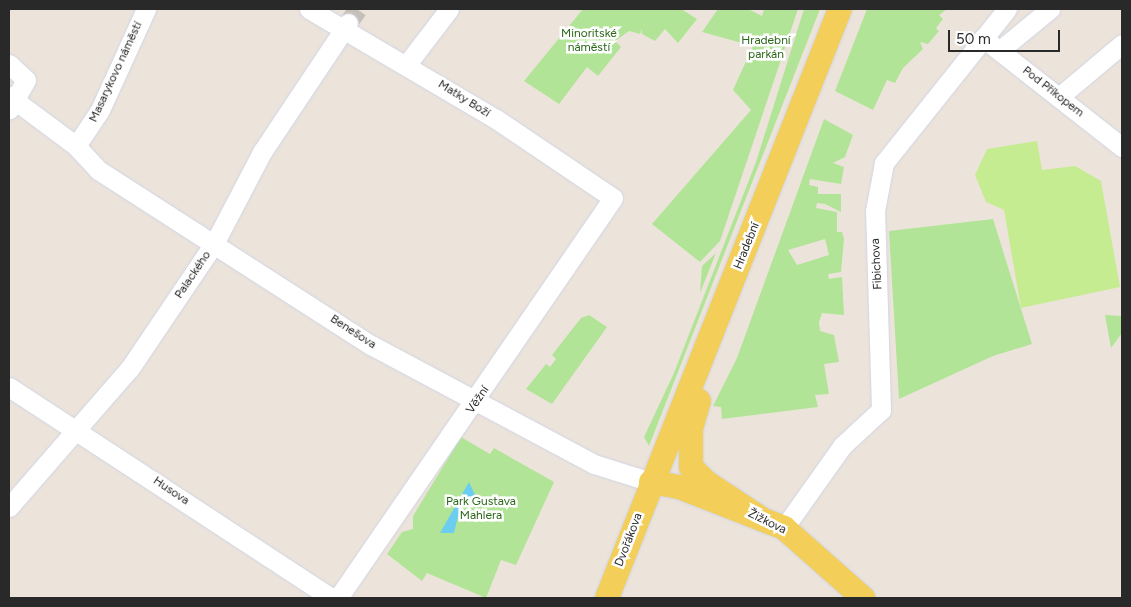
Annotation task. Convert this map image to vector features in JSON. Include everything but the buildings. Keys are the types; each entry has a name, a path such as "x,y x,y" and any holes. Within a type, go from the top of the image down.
{"main road":[{"name":"Hradební","path":"651,482 840,9"},
{"path":"730,288 691,429 688,456 696,475 759,517"},
{"name":"Žižkova","path":"651,482 679,487 784,528 863,598"},
{"name":"Dvořákova","path":"607,598 651,482"}],"street":[{"name":"Masarykovo náměstí","path":"76,146 100,110 146,9"},
{"name":"Matky Boží","path":"309,9 346,26 613,198"},
{"path":"407,64 449,9"},
{"name":"Fibichova","path":"784,528 842,446 882,410 875,211 880,176 892,147 1007,9"},
{"path":"1000,50 1050,9"},
{"name":"Palackého","path":"9,507 79,430 130,368 215,242 262,152 346,26"},
{"name":"Pod Příkopem","path":"983,38 1122,147"},
{"path":"1059,97 1122,44"},
{"path":"9,64 26,80 11,102 76,146"},
{"name":"Benešova","path":"76,146 98,170 215,242 371,345 476,403 594,464 651,482"},
{"name":"Věžní","path":"338,598 385,535 476,403 613,198"},
{"name":"Husova","path":"9,387 79,430 332,598"}],"green space":[{"name":"Minoritské náměstí","path":"583,9 681,9 697,19 678,43 665,29 655,41 642,34 642,29 640,34 629,31 615,41 621,47 598,76 587,67 559,104 524,81"},
{"name":"Hradební parkán","path":"718,9 748,9 762,16 764,9 798,9 720,241 700,262 652,224 751,110 733,90 753,46 702,32"},
{"path":"804,9 820,9 649,446 644,437 674,373 756,162"},
{"path":"867,9 947,9 939,15 943,19 936,28 939,31 928,44 920,42 923,49 903,68 895,83 887,80 873,110 835,91"},
{"path":"824,119 853,135 845,157 833,163 844,167 841,184 810,179 809,185 818,187 818,194 841,194 841,212 825,204 817,203 816,208 837,212 837,232 842,232 844,239 841,272 828,274 829,279 842,277 844,315 822,313 819,322 820,331 834,335 839,362 824,364 829,394 815,395 818,407 722,419 721,407 713,406 737,358","holes":["825,239 829,255 797,265 788,250"]},
{"path":"1037,141 1042,170 1075,166 1101,181 1120,287 1021,308 1004,210 986,202 975,175 987,149"},
{"path":"993,219 1032,344 993,356 899,399 889,231"},
{"path":"716,253 700,293 702,266"},
{"path":"589,315 607,327 552,404 526,389 546,364 550,367 556,359 552,355 581,318"},
{"path":"1105,315 1122,316 1122,333 1111,348"},
{"name":"Park Gustava Mahlera","path":"461,437 490,454 494,448 554,482 516,565 501,560 486,598 427,573 422,581 387,554 402,532 413,529 413,516"}],"water":[{"path":"469,482 478,501 461,504 454,533 440,533"}],"tunnel":[{"path":"348,23 358,9"}]}
